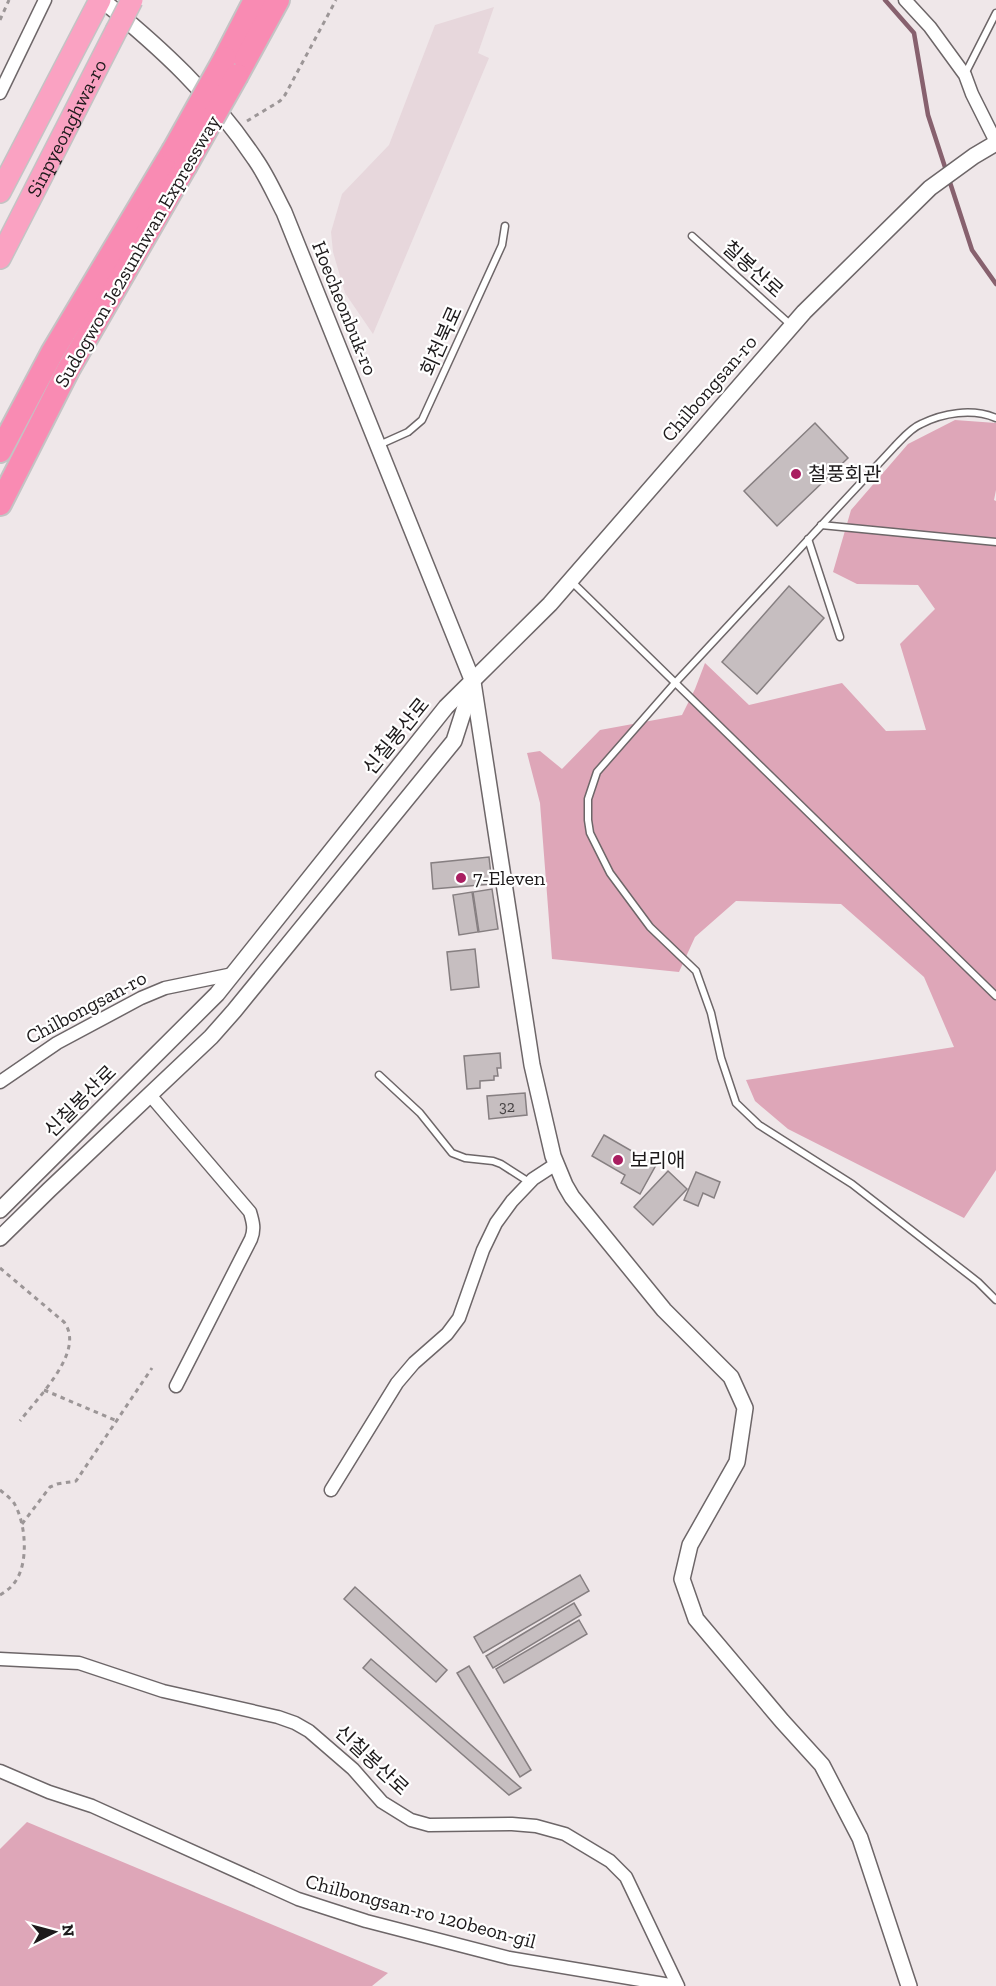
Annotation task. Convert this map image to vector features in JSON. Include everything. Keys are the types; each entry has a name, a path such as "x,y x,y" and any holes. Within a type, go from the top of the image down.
{"highway":[{"name":"Sinpyeonghwa-ro","path":"0,258 132,0"},
{"name":"Sudogwon Je2sunhwan Expressway","path":"231,66 255,0"},
{"name":"Sudogwon Je2sunhwan Expressway","path":"0,504 179,159 231,66 278,0"},
{"name":"Sinpyeonghwa-ro","path":"0,192 99,4"},
{"name":"Sudogwon Je2sunhwan Expressway","path":"0,451 52,353 179,159"}],"street":[{"path":"0,93 45,0"},
{"path":"905,0 930,27 964,75 996,142"},
{"name":"Hoecheonbuk-ro","path":"99,4 155,43 219,110 257,161 284,212 473,682 532,1065 556,1164 572,1197 664,1310 731,1377 745,1408 737,1462 690,1545 682,1579 696,1619 822,1765 860,1838 909,1986"},
{"name":"Chilbongsan-ro","path":"473,682 550,604 792,326 930,188 996,142"},
{"name":"신칠봉산로","path":"0,1210 217,994 446,707 473,682"},
{"name":"신칠봉산로","path":"0,1238 211,1037 234,1011 454,741 473,682"},
{"name":"Chilbongsan-ro","path":"0,1082 57,1043 141,998 165,988 233,974"},
{"path":"150,1095 250,1212 254,1231 176,1386"},
{"path":"331,1490 397,1383 414,1363 447,1334 459,1318 483,1250 496,1223 529,1182 556,1164"},
{"name":"신칠봉산로","path":"0,1659 79,1663 163,1691 278,1717 295,1723 309,1731 352,1769 382,1802 411,1820 429,1825 536,1826 566,1834 610,1861 626,1877 677,1986"},
{"name":"Chilbongsan-ro 120beon-gil","path":"0,1771 49,1792 92,1806 307,1903 366,1921 509,1958 677,1986"}],"lane":[{"path":"964,75 996,13"},
{"name":"회천북로","path":"378,446 408,432 422,420 502,244 505,226"},
{"name":"칠봉산로","path":"692,236 792,326"},
{"path":"996,418 988,414 961,412 919,424 895,446 675,683 597,772 588,799 590,833 610,873 650,927 696,971 711,1013 721,1058 736,1103 759,1125 852,1184 978,1282 996,1300"},
{"path":"821,525 996,542"},
{"path":"808,539 840,637"},
{"path":"570,580 996,996"},
{"path":"379,1075 420,1113 452,1153 465,1158 501,1164 529,1182"}],"path":[{"path":"0,20 9,0"},
{"path":"233,129 280,101 285,95 336,0"},
{"path":"0,1268 70,1329 70,1347 66,1360 21,1421"},
{"path":"22,1524 50,1487 76,1481 152,1368"},
{"path":"44,1390 115,1420"},
{"path":"0,1490 14,1504 22,1524 23,1563 15,1582 0,1595"}],"shaded area":[{"path":"494,7 478,53 489,58 373,334 345,293 333,252 331,232 342,194 389,145 435,25"},
{"path":"955,420 996,423 994,500 996,501 996,1170 964,1218 788,1129 755,1101 746,1080 954,1047 924,977 841,904 736,901 695,937 679,972 552,959 540,803 527,753 540,751 562,769 600,730 682,715 705,663 749,705 842,683 886,731 926,730 900,644 935,609 918,585 857,584 833,572 851,510 908,444"},
{"path":"27,1822 388,1973 372,1986 0,1986 0,1849"}],"building":[{"name":"철풍회관","path":"815,423 848,458 777,526 744,491"},
{"path":"789,586 824,618 757,694 722,662"},
{"path":"489,857 492,884 433,889 431,863"},
{"path":"492,889 498,929 479,932 473,892"},
{"path":"472,892 478,932 459,935 453,895"},
{"path":"475,949 479,987 451,990 447,952"},
{"path":"500,1053 501,1068 497,1068 498,1076 494,1076 494,1080 480,1081 480,1088 467,1089 464,1056"},
{"path":"525,1093 527,1115 489,1119 487,1096"},
{"path":"604,1135 656,1165 640,1194 621,1183 625,1175 592,1156"},
{"path":"668,1171 687,1189 653,1225 634,1207"},
{"path":"696,1172 720,1182 714,1198 703,1193 698,1206 684,1200"},
{"path":"580,1575 589,1591 483,1653 474,1637"},
{"path":"355,1587 447,1670 436,1682 344,1599"},
{"path":"574,1603 581,1615 493,1668 486,1656"},
{"path":"579,1620 587,1634 504,1683 496,1669"},
{"path":"371,1659 521,1788 509,1795 363,1668"},
{"path":"469,1666 531,1770 520,1777 457,1673"}],"waterway":[{"path":"885,0 914,33 928,115 972,250 996,284"}],"place":[{"name":"철풍회관","path":"796,474"},
{"name":"7-Eleven","path":"461,878"},
{"name":"보리애","path":"618,1160"}]}
